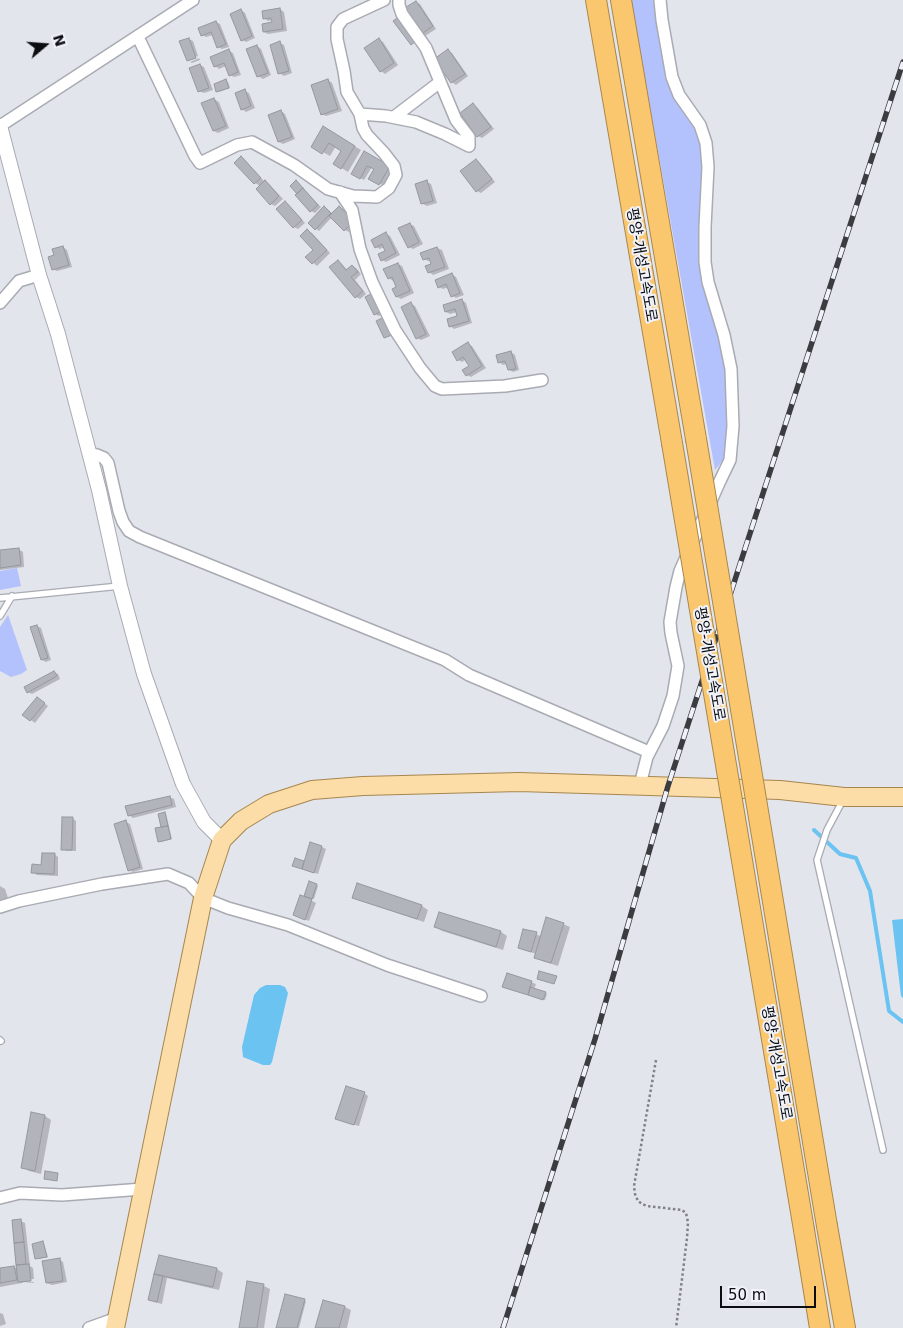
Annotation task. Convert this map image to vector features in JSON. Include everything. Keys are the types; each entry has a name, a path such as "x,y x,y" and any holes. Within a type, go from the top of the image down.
{"highway":[{"name":"평양-개성고속도로","path":"596,0 820,1328"},
{"name":"평양-개성고속도로","path":"621,0 845,1328"}],"main road":[{"path":"116,1323 203,898 222,840 241,821 268,804 312,790 363,786 519,782 780,790 844,797 903,798"}],"street":[{"path":"193,0 0,126 39,275 58,334 90,454 120,586 144,674 183,784 204,822 222,840"},
{"path":"138,37 194,156 200,163 236,145 252,142 294,165 328,189 353,196 377,197 389,188 396,175 394,166 367,135 360,119 360,114 347,92 337,39 337,27 343,19 384,0"},
{"path":"360,114 416,122 469,146 469,136 456,120 426,48 402,14 399,5 400,0"},
{"path":"640,786 647,757 663,726 673,696 678,666 670,633 670,622 680,571 718,482 730,460 733,426 731,369 724,335 708,282 706,262 705,227 708,167 706,143 700,125 679,96 672,77 660,0"},
{"path":"394,118 440,82"},
{"path":"340,192 352,210 360,249 369,274 395,330 434,386 442,389 505,386 542,380"},
{"path":"0,303 19,281 39,275"},
{"path":"90,454 104,458 108,463 123,522 129,531 140,537 445,660 469,675 649,752"},
{"path":"0,907 19,901 102,884 168,874 190,883 203,898 228,908 288,925 387,965 481,996"},
{"path":"0,1198 20,1193 62,1195 143,1190"},
{"path":"89,1328 116,1323"}],"lane":[{"path":"0,598 120,586"},
{"path":"0,616 12,596"},
{"path":"844,797 827,830 817,860 883,1150"}],"path":[{"path":"656,1060 634,1186 638,1201 642,1204 682,1210 686,1213 688,1222 676,1328"}],"shaded area":[{"path":"631,0 653,0 664,59 695,128 703,152 700,273 726,360 729,417 725,458 715,470"},
{"path":"17,568 21,586 0,590 0,571"},
{"path":"8,615 27,670 11,677 0,671 0,627"},
{"path":"903,919 903,998 901,996 892,920"},
{"path":"266,985 280,985 285,987 288,993 270,1065 263,1065 243,1057 242,1047 254,995 260,988"}],"building":[{"path":"416,1 433,26 420,35 403,9"},
{"path":"280,8 283,29 263,32 262,24 272,22 271,18 263,19 262,11"},
{"path":"241,9 252,36 241,41 230,14"},
{"path":"400,16 417,40 411,45 393,21"},
{"path":"216,21 226,44 217,48 211,32 201,36 198,28"},
{"path":"189,38 196,58 187,61 179,41"},
{"path":"379,38 394,63 380,72 364,48"},
{"path":"280,41 289,71 278,74 270,45"},
{"path":"257,45 268,73 257,77 246,49"},
{"path":"229,49 238,72 229,76 224,63 214,67 210,57"},
{"path":"448,49 465,74 451,83 434,59"},
{"path":"200,64 209,88 198,92 189,68"},
{"path":"226,79 229,88 216,92 214,84"},
{"path":"328,79 338,109 321,115 311,85"},
{"path":"245,89 251,106 241,110 235,93"},
{"path":"214,98 226,126 213,131 201,103"},
{"path":"473,103 491,127 477,137 460,113"},
{"path":"281,110 292,137 278,142 268,115"},
{"path":"323,126 355,146 341,169 333,164 341,151 329,143 322,154 311,147"},
{"path":"364,151 390,166 379,185 368,179 374,169 367,166 360,179 351,174"},
{"path":"241,156 261,178 254,184 234,163"},
{"path":"476,159 492,179 476,192 460,171"},
{"path":"265,180 279,196 270,205 256,189"},
{"path":"296,180 303,188 297,194 290,186"},
{"path":"427,180 433,201 421,204 415,184"},
{"path":"303,188 318,205 310,212 295,195"},
{"path":"285,201 302,220 293,228 276,209"},
{"path":"324,206 331,213 315,230 308,223"},
{"path":"339,206 354,221 344,231 329,216"},
{"path":"410,223 419,242 408,248 398,228"},
{"path":"307,229 327,250 312,264 305,257 313,250 300,236"},
{"path":"386,232 396,253 381,261 378,254 385,251 382,244 375,248 371,240"},
{"path":"63,246 69,265 52,270 48,257 54,255 52,249"},
{"path":"437,247 445,267 428,273 425,266 431,264 429,258 423,260 420,253"},
{"path":"338,260 346,270 352,265 358,272 351,277 363,291 355,298 329,267"},
{"path":"398,263 410,291 396,297 392,289 396,287 392,277 388,279 383,269"},
{"path":"452,273 460,293 451,297 446,284 438,288 435,280"},
{"path":"373,293 382,311 374,315 365,297"},
{"path":"462,299 469,321 449,327 447,319 457,316 455,309 445,312 443,305"},
{"path":"411,302 426,334 416,339 401,307"},
{"path":"384,317 392,335 384,338 376,321"},
{"path":"468,342 482,366 466,376 462,370 469,366 463,357 457,361 452,352"},
{"path":"511,351 516,369 508,370 505,361 498,363 496,355"},
{"path":"19,548 21,565 0,568 0,550"},
{"path":"37,625 48,658 41,660 30,627"},
{"path":"54,671 57,676 27,693 24,687"},
{"path":"37,697 45,703 30,721 22,715"},
{"path":"170,796 172,805 128,816 125,806"},
{"path":"165,812 168,826 161,827 158,814"},
{"path":"62,817 73,817 72,850 61,850"},
{"path":"126,820 140,867 128,871 114,824"},
{"path":"168,826 171,839 158,842 155,828"},
{"path":"310,842 322,846 314,873 302,869"},
{"path":"42,853 55,853 54,874 31,873 32,864 41,865"},
{"path":"295,858 304,861 302,869 292,866"},
{"path":"309,881 317,884 312,899 304,896"},
{"path":"357,883 422,905 417,919 352,898"},
{"path":"300,895 312,899 305,920 293,915"},
{"path":"439,912 501,931 496,947 434,927"},
{"path":"546,917 564,923 551,963 534,958"},
{"path":"523,929 537,932 531,952 518,948"},
{"path":"539,971 557,976 554,984 537,979"},
{"path":"507,973 532,981 528,995 502,987"},
{"path":"530,987 546,992 543,1000 528,995"},
{"path":"346,1086 365,1092 354,1125 335,1119"},
{"path":"31,1112 45,1115 35,1171 21,1168"},
{"path":"45,1171 58,1173 57,1181 44,1179"},
{"path":"21,1219 24,1242 14,1243 12,1220"},
{"path":"43,1241 47,1257 35,1259 32,1244"},
{"path":"24,1242 26,1264 16,1265 14,1243"},
{"path":"159,1255 217,1268 213,1287 154,1274"},
{"path":"60,1258 63,1281 46,1283 42,1261"},
{"path":"29,1264 31,1281 18,1282 16,1265"},
{"path":"14,1266 17,1280 0,1283 0,1268"},
{"path":"154,1274 163,1276 157,1302 148,1300"},
{"path":"247,1281 264,1284 257,1328 239,1328"},
{"path":"285,1294 305,1299 297,1328 276,1328"},
{"path":"323,1300 345,1306 339,1328 315,1328"}],"waterway":[{"path":"814,830 840,854 856,858 870,891 889,1011 903,1022"}],"railway":[{"path":"503,1328 595,1039 668,786 903,62"}]}
